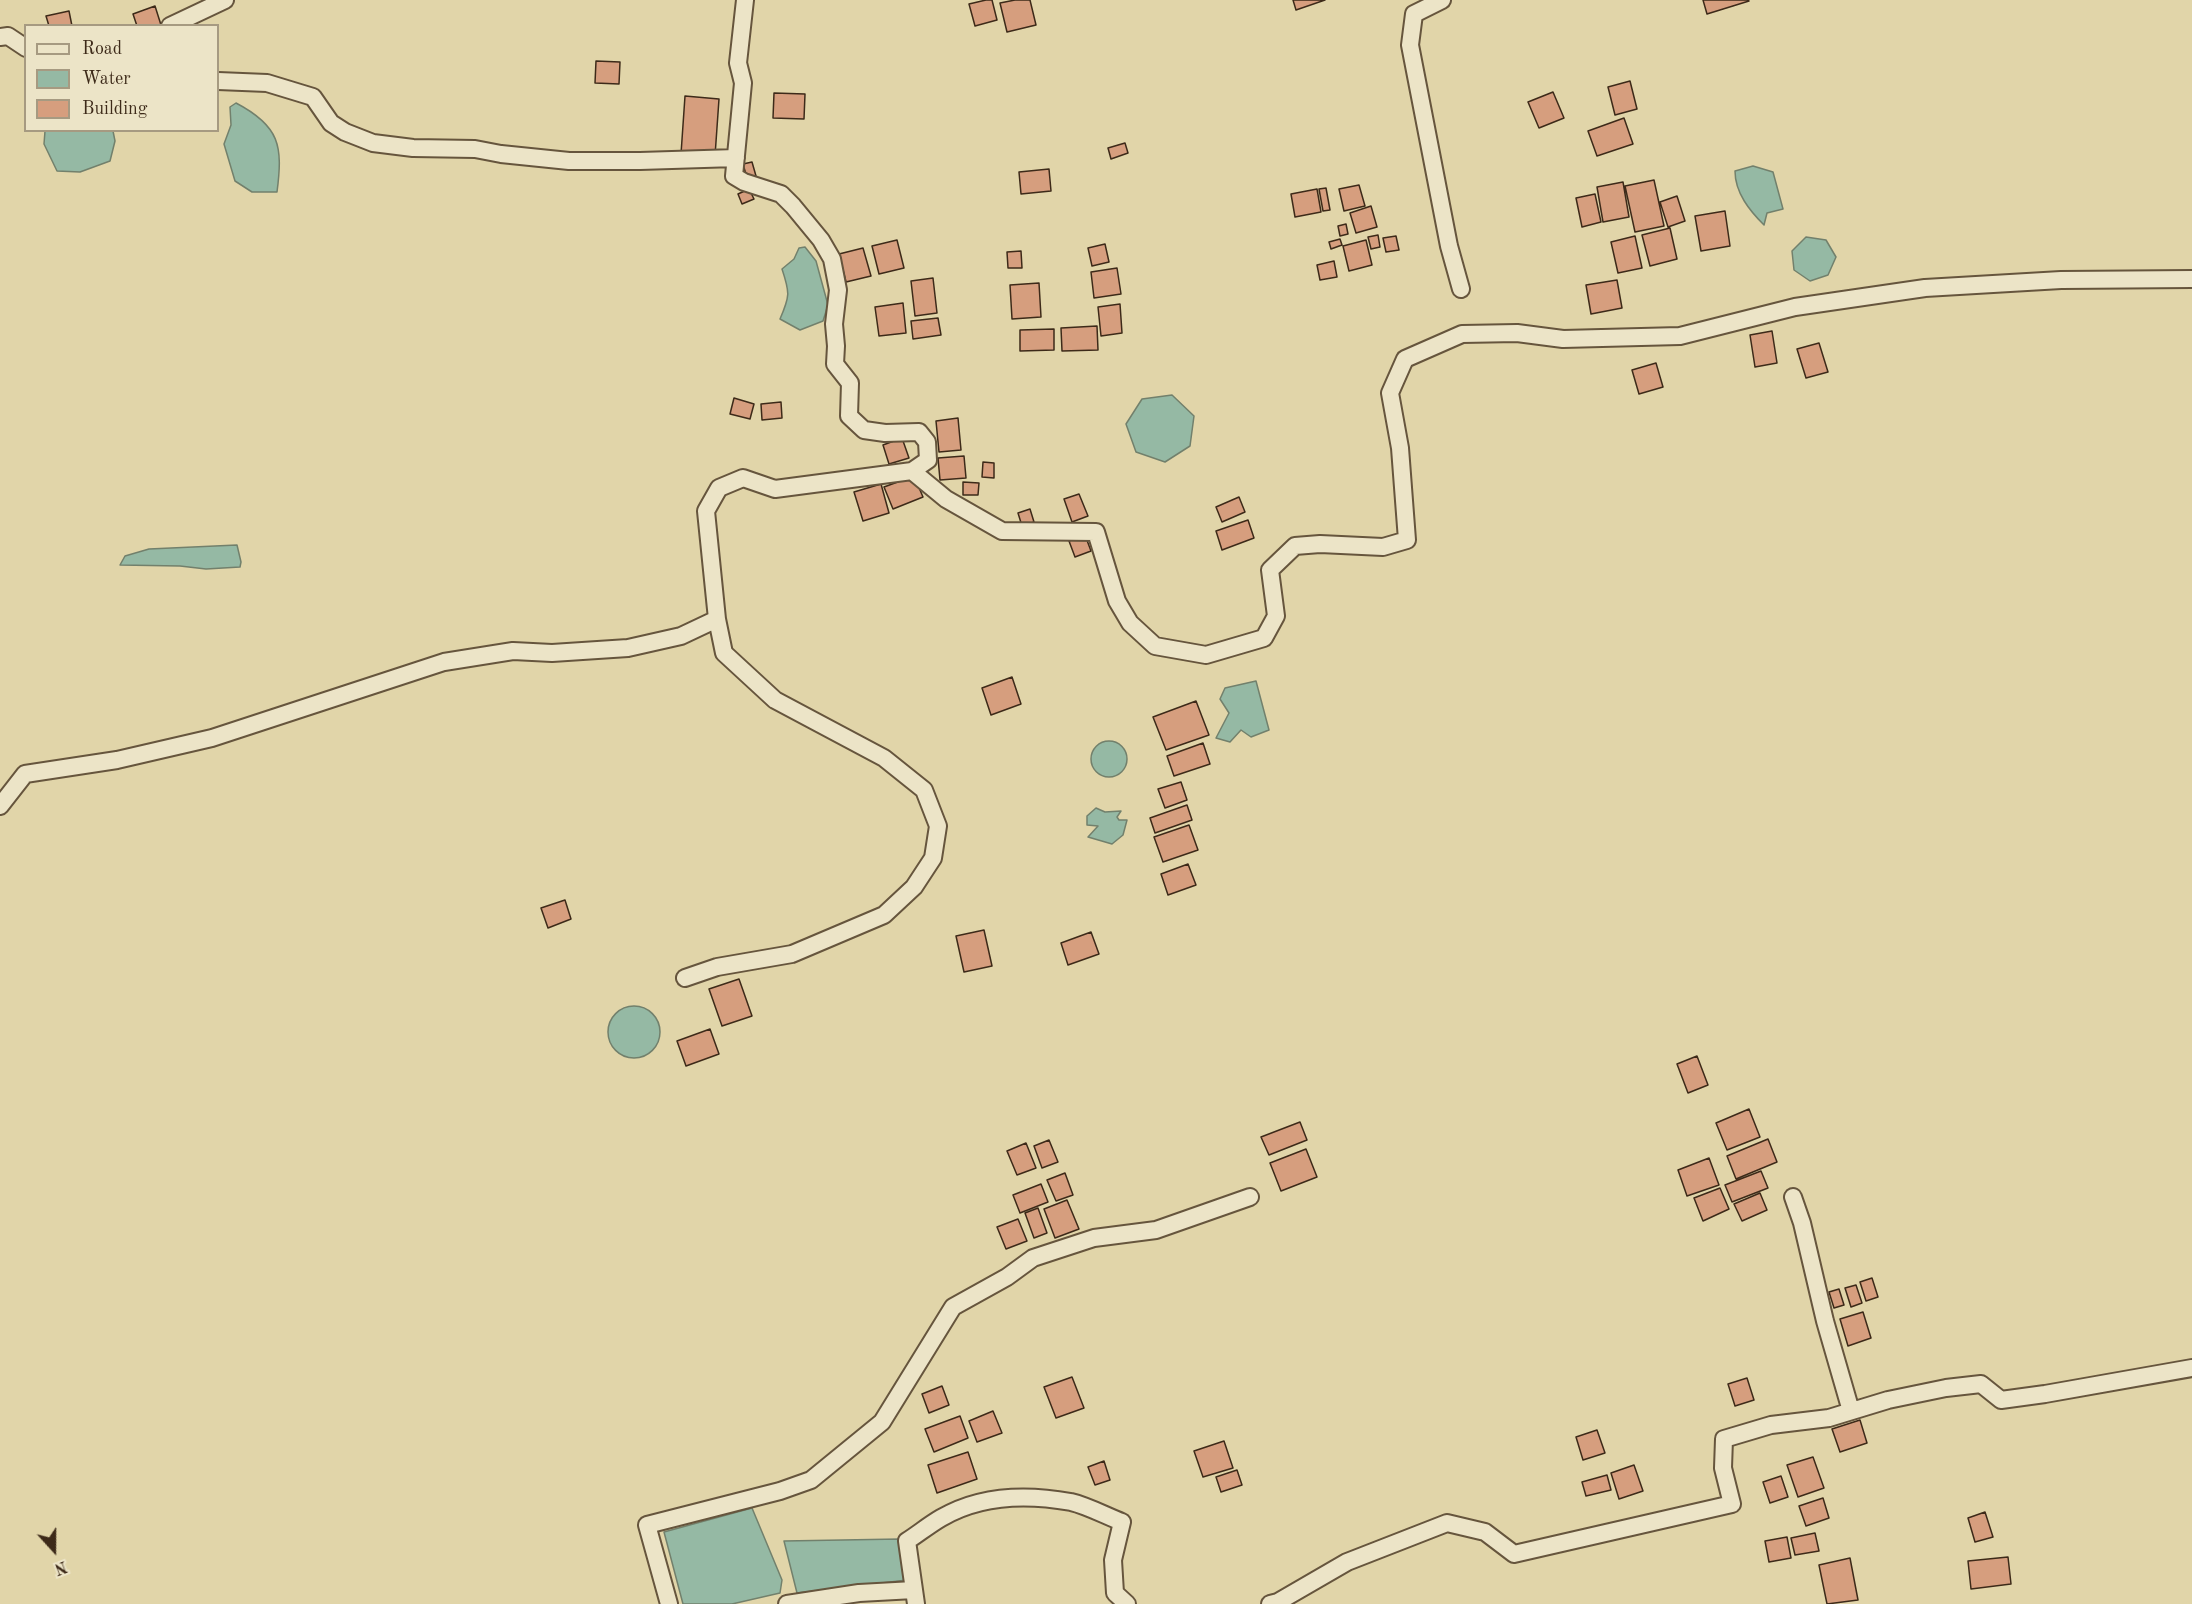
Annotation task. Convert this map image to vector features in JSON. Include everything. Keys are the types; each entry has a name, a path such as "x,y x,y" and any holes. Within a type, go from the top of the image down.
{"street":[{"path":"174,24 225,0"},
{"path":"685,978 717,967 792,954 884,915 914,887 933,858 938,826 924,790 884,758 775,700 723,653 717,620 706,511 719,488 743,478 775,489 912,471 928,460 927,442 919,432 885,433 864,430 849,416 850,383 835,364 834,324 838,290 832,259 821,240 781,194 744,182 734,176 744,83 738,63 745,0"},
{"path":"1442,0 1414,14 1410,45 1449,246 1461,289"},
{"path":"0,37 8,36 24,47"},
{"path":"219,81 267,83 313,97 331,123 345,132 373,143 413,148 475,149 501,154 569,160 640,161 736,158"},
{"path":"912,471 946,499 1002,531 1096,532 1117,601 1130,623 1155,646 1206,655 1264,638 1276,616 1270,570 1295,546 1320,544 1383,547 1407,540 1400,448 1390,393 1405,358 1462,334 1516,333 1563,339 1680,336 1795,307 1925,288 2061,280 2192,279"},
{"path":"0,806 25,774 117,760 212,738 444,662 513,651 552,653 628,648 681,636 717,620"},
{"path":"669,1604 647,1525 780,1491 811,1480 882,1422 953,1307 1033,1258 1094,1238 1156,1230 1250,1197"},
{"path":"1793,1197 1802,1223 1825,1321 1851,1411"},
{"path":"1270,1604 1278,1602 1347,1562 1447,1523 1485,1532 1514,1554 1732,1504 1723,1468 1724,1439 1771,1425 1829,1418 1888,1400 1946,1388 1981,1384 2001,1400 2192,1368"},
{"path":"787,1604 859,1593 915,1597 907,1541 942,1517 971,1505 1000,1498 1022,1496 1073,1503 1122,1522 1113,1560 1115,1593 1127,1604"}],"water":[{"path":"236,103 262,120 275,139 279,162 277,192 252,192 235,181 224,144 231,125 230,107"},
{"path":"45,132 113,132 115,141 110,161 80,172 57,171 44,144"},
{"path":"1753,166 1773,172 1783,209 1767,213 1764,225 1744,201 1736,179 1735,171"},
{"path":"1806,237 1826,240 1836,257 1828,275 1810,281 1794,270 1792,251"},
{"path":"805,247 816,261 828,305 823,321 800,330 780,319 788,294 782,269 794,259 799,248"},
{"path":"1172,395 1194,416 1190,446 1165,462 1136,452 1126,424 1142,399"},
{"path":"237,545 240,567 206,569 120,565 125,556 149,549"},
{"path":"1256,681 1269,730 1251,737 1241,730 1230,742 1216,738 1229,713 1220,699 1225,688"},
{"path":"1109,741 1122,746 1127,759 1122,772 1109,777 1096,772 1091,759 1096,746"},
{"path":"1096,808 1105,812 1121,811 1117,817 1119,820 1127,820 1123,835 1112,844 1088,837 1098,826 1087,825 1087,816"},
{"path":"634,1006 644,1008 652,1014 658,1022 660,1032 658,1042 652,1050 644,1056 634,1058 624,1056 616,1050 610,1042 608,1032 610,1022 616,1014 624,1008"},
{"path":"752,1508 782,1580 780,1593 732,1604 683,1604 664,1532"},
{"path":"900,1539 907,1580 797,1593 784,1541"}],"building":[{"path":"992,0 997,20 975,26 969,4"},
{"path":"1030,0 1036,25 1007,32 1000,3"},
{"path":"1293,0 1325,0 1296,10"},
{"path":"1703,0 1748,0 1749,1 1707,14"},
{"path":"155,6 161,24 136,24 133,14"},
{"path":"69,11 72,24 48,24 46,16"},
{"path":"596,61 620,62 619,84 595,83"},
{"path":"1630,81 1637,109 1615,115 1608,87"},
{"path":"1553,92 1564,118 1539,128 1528,102"},
{"path":"774,93 805,94 804,119 773,118"},
{"path":"685,96 719,99 715,156 681,154"},
{"path":"1624,118 1633,144 1597,156 1588,131"},
{"path":"1125,143 1128,153 1111,159 1108,148"},
{"path":"752,162 756,176 747,178 743,164"},
{"path":"1049,169 1051,191 1021,194 1019,172"},
{"path":"1654,180 1664,226 1635,232 1625,186"},
{"path":"1623,182 1629,217 1603,222 1597,187"},
{"path":"1359,185 1365,206 1344,211 1339,189"},
{"path":"1326,188 1330,210 1323,211 1319,189"},
{"path":"749,189 754,199 742,204 738,194"},
{"path":"1317,189 1321,212 1295,217 1291,194"},
{"path":"1595,194 1601,222 1582,227 1576,198"},
{"path":"1677,196 1685,221 1668,227 1660,202"},
{"path":"1371,206 1377,227 1356,233 1350,213"},
{"path":"1725,211 1730,246 1701,251 1695,216"},
{"path":"1346,224 1348,234 1340,236 1338,226"},
{"path":"1670,228 1677,259 1650,266 1642,235"},
{"path":"1378,235 1380,247 1371,249 1368,237"},
{"path":"1396,236 1399,250 1386,252 1383,238"},
{"path":"1635,236 1642,268 1618,273 1611,242"},
{"path":"1340,239 1342,245 1331,249 1329,242"},
{"path":"897,240 904,268 879,274 872,246"},
{"path":"1366,240 1372,265 1349,271 1343,246"},
{"path":"1105,244 1109,262 1092,266 1088,248"},
{"path":"863,248 871,276 846,282 839,254"},
{"path":"1021,251 1022,268 1008,268 1007,252"},
{"path":"1334,261 1337,277 1320,280 1317,265"},
{"path":"1117,268 1121,294 1094,298 1091,272"},
{"path":"933,278 937,313 915,316 911,281"},
{"path":"1617,280 1622,308 1591,314 1586,285"},
{"path":"1039,283 1041,317 1012,319 1010,285"},
{"path":"903,303 906,333 879,336 875,307"},
{"path":"1120,304 1122,333 1101,336 1098,307"},
{"path":"938,318 941,335 913,339 911,321"},
{"path":"1097,326 1098,350 1062,351 1061,328"},
{"path":"1054,329 1054,350 1020,351 1020,330"},
{"path":"1772,331 1777,363 1755,367 1750,335"},
{"path":"1819,343 1828,372 1806,378 1797,349"},
{"path":"1656,363 1663,387 1639,394 1632,370"},
{"path":"734,398 754,404 750,419 730,414"},
{"path":"781,402 782,418 762,420 761,404"},
{"path":"958,418 961,450 939,452 936,421"},
{"path":"902,438 909,458 889,464 883,445"},
{"path":"964,456 966,478 940,480 938,458"},
{"path":"983,462 994,463 994,478 982,477"},
{"path":"914,476 923,497 893,509 884,487"},
{"path":"963,482 979,483 978,495 963,495"},
{"path":"881,484 889,513 863,521 854,492"},
{"path":"1079,494 1088,516 1072,522 1064,499"},
{"path":"1239,497 1245,512 1222,522 1216,507"},
{"path":"1030,509 1034,522 1022,526 1018,513"},
{"path":"1248,520 1254,538 1222,550 1216,531"},
{"path":"1085,535 1091,551 1075,557 1069,541"},
{"path":"1012,677 1021,704 991,715 982,688"},
{"path":"1196,701 1209,735 1166,750 1153,717"},
{"path":"1203,743 1210,764 1174,776 1167,756"},
{"path":"1181,782 1187,800 1165,808 1158,789"},
{"path":"1187,805 1192,820 1155,833 1150,818"},
{"path":"1189,825 1198,850 1163,862 1154,837"},
{"path":"1188,864 1196,885 1168,895 1161,874"},
{"path":"565,900 571,919 548,928 541,908"},
{"path":"984,930 992,966 964,972 956,936"},
{"path":"1091,932 1099,954 1068,965 1061,943"},
{"path":"739,979 752,1016 722,1026 709,989"},
{"path":"710,1029 719,1054 686,1066 677,1041"},
{"path":"1697,1056 1708,1085 1688,1093 1677,1064"},
{"path":"1749,1109 1760,1137 1727,1150 1716,1123"},
{"path":"1300,1122 1307,1140 1269,1155 1261,1137"},
{"path":"1768,1139 1777,1162 1736,1179 1727,1156"},
{"path":"1049,1140 1058,1162 1042,1168 1034,1146"},
{"path":"1026,1143 1036,1168 1017,1175 1007,1151"},
{"path":"1306,1149 1317,1177 1281,1191 1270,1163"},
{"path":"1709,1158 1719,1185 1687,1196 1678,1170"},
{"path":"1761,1171 1768,1188 1732,1202 1725,1185"},
{"path":"1065,1173 1073,1195 1056,1201 1047,1180"},
{"path":"1041,1184 1048,1202 1020,1213 1013,1195"},
{"path":"1720,1188 1729,1209 1703,1221 1694,1198"},
{"path":"1760,1193 1767,1210 1742,1221 1734,1204"},
{"path":"1067,1200 1079,1229 1055,1238 1044,1209"},
{"path":"1038,1208 1047,1233 1034,1238 1025,1213"},
{"path":"1018,1219 1027,1241 1006,1249 997,1227"},
{"path":"1872,1278 1878,1297 1866,1301 1860,1282"},
{"path":"1856,1285 1862,1303 1851,1307 1845,1288"},
{"path":"1839,1289 1844,1305 1834,1308 1829,1292"},
{"path":"1863,1312 1871,1338 1848,1346 1840,1319"},
{"path":"1072,1377 1084,1408 1056,1418 1044,1387"},
{"path":"1747,1378 1754,1400 1735,1406 1728,1384"},
{"path":"942,1386 949,1405 929,1413 922,1394"},
{"path":"993,1411 1002,1433 977,1442 969,1421"},
{"path":"960,1416 968,1438 934,1452 925,1429"},
{"path":"1860,1420 1867,1443 1840,1452 1832,1429"},
{"path":"1597,1430 1605,1453 1583,1460 1576,1437"},
{"path":"1224,1441 1233,1468 1203,1477 1194,1451"},
{"path":"968,1452 977,1479 937,1493 928,1465"},
{"path":"1813,1457 1824,1488 1798,1497 1787,1465"},
{"path":"1104,1461 1110,1480 1095,1485 1088,1467"},
{"path":"1634,1465 1643,1491 1619,1499 1611,1473"},
{"path":"1237,1470 1242,1485 1221,1492 1216,1477"},
{"path":"1607,1475 1611,1490 1586,1496 1582,1482"},
{"path":"1781,1476 1788,1497 1770,1503 1763,1482"},
{"path":"1823,1498 1829,1518 1806,1526 1799,1506"},
{"path":"1985,1512 1993,1537 1975,1542 1968,1518"},
{"path":"1815,1533 1819,1551 1795,1555 1791,1538"},
{"path":"1787,1537 1791,1558 1769,1562 1765,1541"},
{"path":"2008,1557 2011,1584 1971,1589 1968,1561"},
{"path":"1850,1558 1858,1600 1827,1604 1819,1565"}]}
